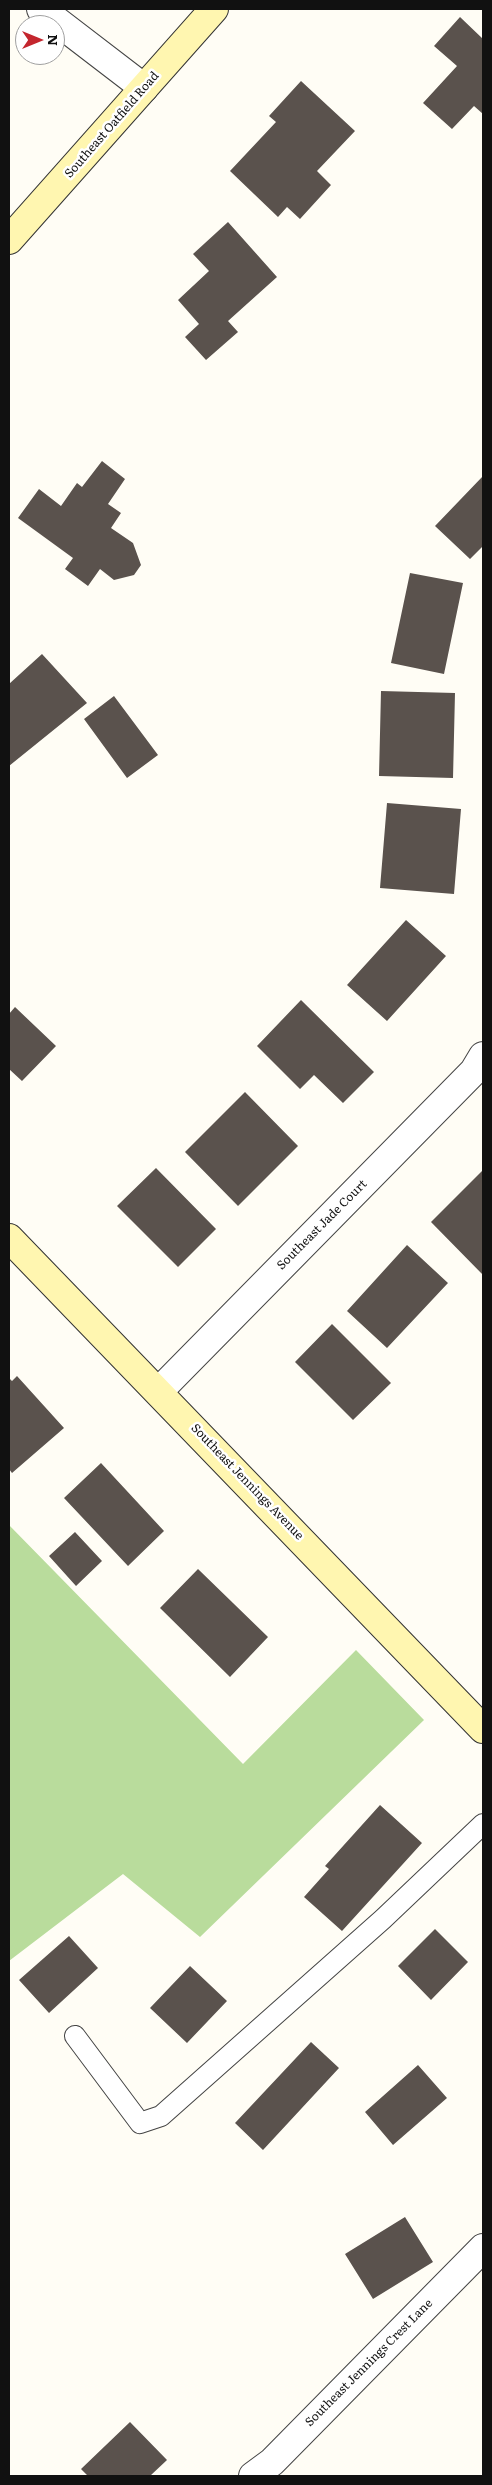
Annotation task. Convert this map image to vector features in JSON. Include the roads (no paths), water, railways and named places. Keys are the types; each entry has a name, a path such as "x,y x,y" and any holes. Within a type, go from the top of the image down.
{"main road":[{"name":"Southeast Oatfield Road","path":"9,240 214,9"},
{"name":"Southeast Jennings Avenue","path":"9,1238 483,1729"}],"street":[{"path":"41,9 144,88"},
{"name":"Southeast Jade Court","path":"158,1391 474,1071 483,1056"},
{"name":"Southeast Jennings Crest Lane","path":"253,2476 272,2462 483,2248"}],"lane":[{"path":"75,2036 140,2123 161,2116 370,1931 483,1824"}]}
